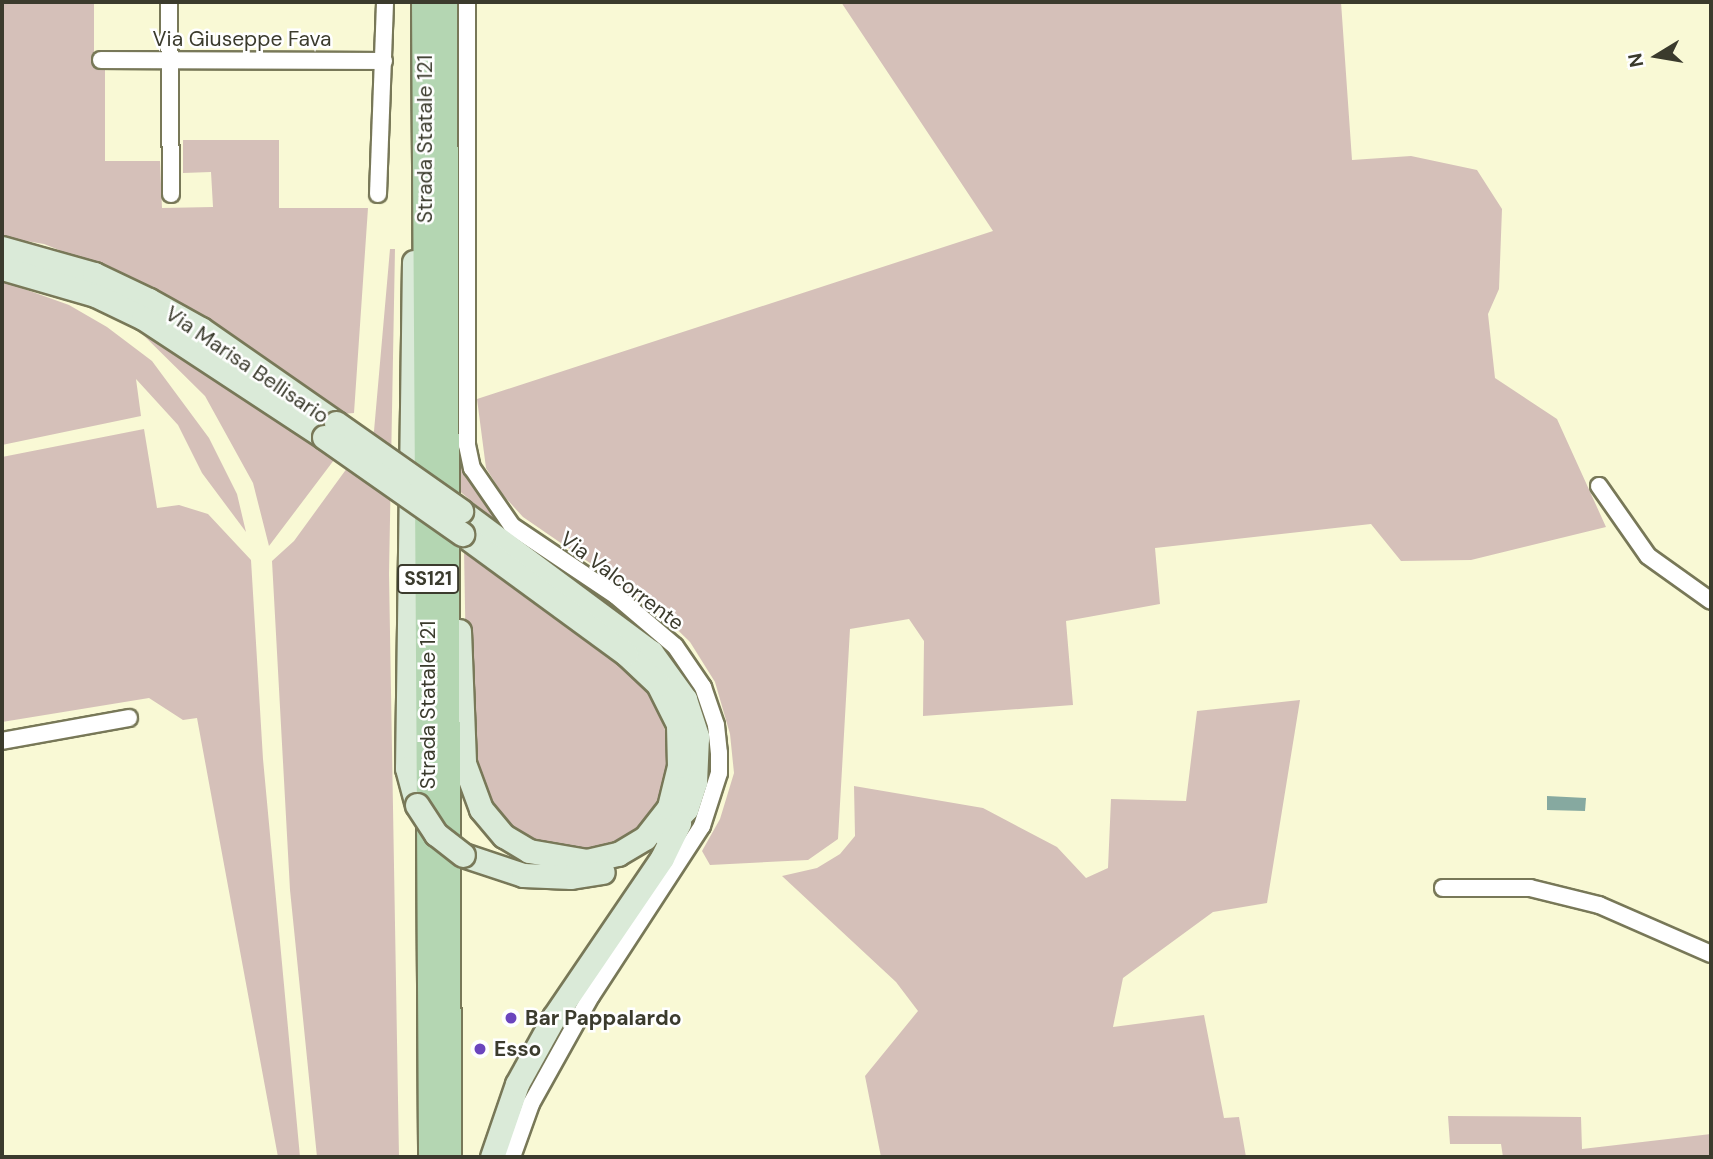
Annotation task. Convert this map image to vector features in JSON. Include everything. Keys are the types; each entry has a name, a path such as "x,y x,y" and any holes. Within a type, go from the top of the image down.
{"main road":[{"name":"Strada Statale 121","path":"424,2 431,1157"},
{"name":"Strada Statale 121","path":"445,2 449,1157"},
{"path":"424,53 414,163 408,580 407,768 417,805 436,834 463,855 523,874 600,874 640,856 686,809"},
{"name":"Via Marisa Bellisario","path":"2,248 94,274 149,300 201,329 330,430"},
{"name":"Via Marisa Bellisario","path":"2,268 95,295 143,318 330,430"},
{"path":"330,430 462,534 626,654 658,684 678,724 680,766 669,807 645,838 618,854 587,861 529,851 504,836 476,798 464,763 458,548 447,487"},
{"path":"330,430 461,511 602,612 651,652 685,699 697,737 695,782 686,809 662,858 554,1017 517,1084 492,1157"}],"street":[{"path":"169,2 171,194"},
{"path":"378,194 385,2"},
{"name":"Via Valcorrente","path":"467,2 467,431 472,468 512,526 616,596 675,646 704,687 716,726 719,753 719,773 702,826 584,1008 531,1104 512,1157"},
{"name":"Via Giuseppe Fava","path":"101,60 384,61"},
{"path":"1599,485 1648,556 1711,601"},
{"path":"2,741 129,718"},
{"path":"1443,888 1530,888 1599,905 1711,954"}],"shaded area":[{"path":"2,2 94,2 94,67 105,67 105,161 160,161 162,208 213,207 211,172 183,173 183,140 279,140 279,208 368,208 354,413 342,414 114,272 44,244 2,237"},
{"path":"841,2 1341,2 1352,160 1411,156 1477,170 1502,209 1499,289 1488,314 1495,378 1557,419 1606,527 1471,560 1401,561 1371,524 1155,548 1160,604 1066,621 1073,705 923,716 924,641 909,619 850,629 838,839 808,860 710,865 702,851 720,819 734,773 730,734 715,682 690,642 654,607 523,517 502,494 486,468 477,399 993,231"},
{"path":"390,249 395,249 389,574 399,1157 317,1157 290,890 272,561 294,541 374,431"},
{"path":"2,281 69,305 107,327 152,361 209,438 237,494 246,532 202,473 178,425 136,379 141,416 2,445"},
{"path":"126,318 337,456 269,546 253,483 205,396"},
{"path":"144,429 157,508 179,505 208,514 251,560 263,759 300,1157 278,1157 197,718 183,720 149,698 2,722 2,457"},
{"path":"458,459 499,524 457,489"},
{"path":"464,548 621,661 648,689 670,742 665,796 638,835 592,853 544,849 506,826 480,789 467,723"},
{"path":"1300,700 1267,903 1213,912 1123,978 1113,1027 1204,1015 1224,1118 1239,1117 1246,1157 881,1157 865,1076 918,1011 896,982 782,876 817,868 840,854 855,836 854,786 983,808 1057,847 1086,878 1108,868 1111,799 1186,801 1197,711"},
{"path":"1448,1116 1581,1117 1582,1149 1711,1134 1711,1157 1503,1157 1501,1144 1450,1144"}],"water":[{"path":"1547,796 1586,798 1585,811 1547,810"}],"place":[{"name":"Bar Pappalardo","path":"511,1018"},
{"name":"Esso","path":"480,1049"}]}
